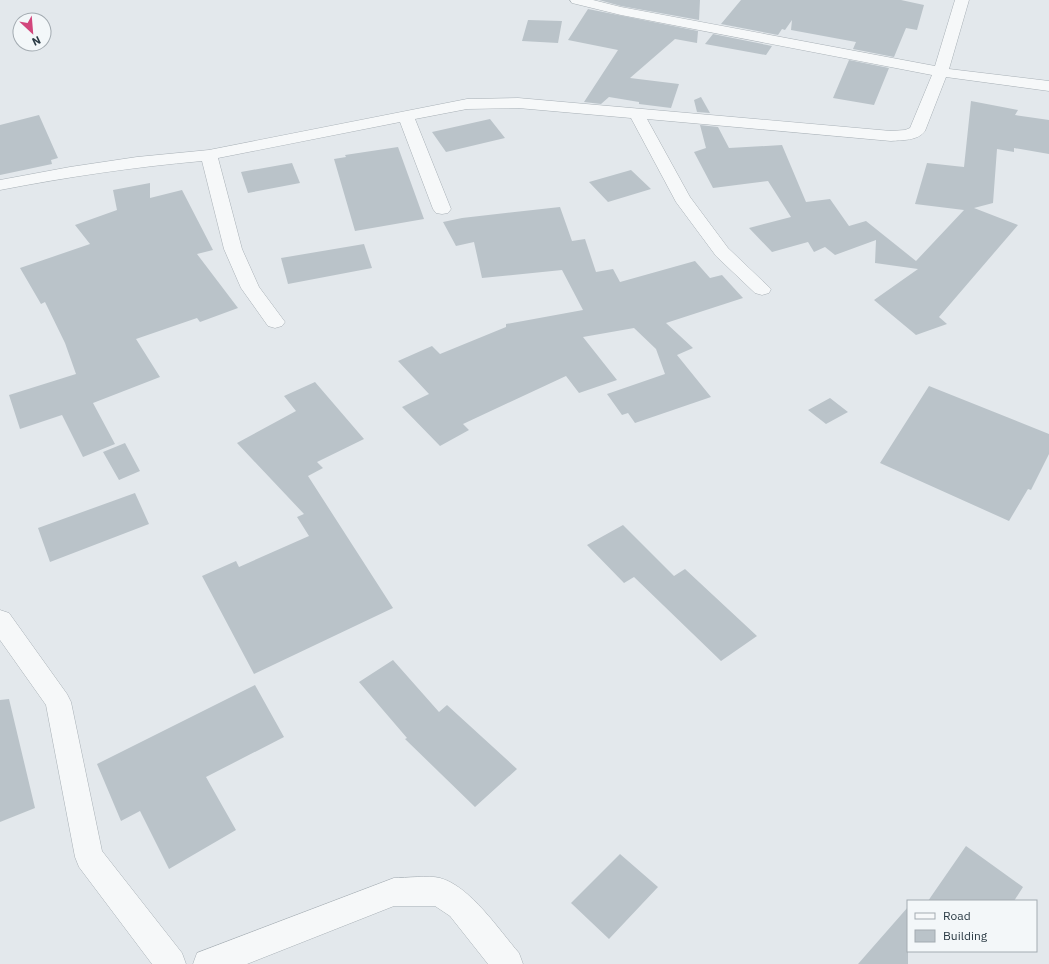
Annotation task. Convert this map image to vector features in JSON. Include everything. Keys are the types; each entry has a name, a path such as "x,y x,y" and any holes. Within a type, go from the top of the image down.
{"street":[{"path":"577,0 621,11 941,72 1049,86"},
{"path":"0,185 70,172 137,162 209,155 467,104 518,103 891,136 908,135 917,131 941,72 962,0"},
{"path":"636,113 682,198 722,252 762,289"},
{"path":"406,117 442,209"},
{"path":"209,155 233,249 250,288 275,322"},
{"path":"0,620 58,702 89,856 171,964"},
{"path":"208,964 394,892 439,892 460,906 508,964"}],"building":[{"path":"599,0 700,0 699,20 621,6"},
{"path":"741,0 901,0 924,5 917,30 906,28 894,57 853,49 856,42 791,30 792,20 785,30 782,29 778,35 721,24"},
{"path":"588,9 698,31 697,43 675,39 630,78 679,84 671,108 639,104 639,102 609,97 601,104 584,102 618,50 568,40"},
{"path":"528,20 562,21 558,43 522,41"},
{"path":"713,34 772,46 766,55 705,44"},
{"path":"849,60 889,68 874,105 833,98"},
{"path":"701,97 710,113 697,112 694,100"},
{"path":"971,101 1018,110 1015,115 1049,120 1049,154 1014,148 1014,152 997,149 993,203 974,208 1018,225 939,317 947,324 916,335 874,300 918,269 875,263 876,240 835,255 825,247 814,252 808,242 772,252 749,228 791,217 768,181 713,188 694,152 706,148 700,125 718,127 729,148 782,145 806,202 830,199 849,226 866,221 916,261 964,210 915,204 927,163 964,167"},
{"path":"39,115 58,158 51,160 52,164 0,175 0,125"},
{"path":"490,119 505,138 446,152 432,132"},
{"path":"398,147 424,219 355,231 334,159 346,157 345,155"},
{"path":"292,163 300,183 248,193 241,172"},
{"path":"631,170 651,189 608,202 589,182"},
{"path":"150,183 150,198 182,190 213,250 197,254 238,308 200,322 197,318 136,339 160,377 93,403 115,444 83,457 62,415 20,429 9,395 76,374 65,343 45,302 41,304 20,268 90,244 75,225 117,210 113,190"},
{"path":"560,207 572,241 585,239 596,272 613,269 620,282 695,261 710,278 722,275 743,298 666,323 693,348 677,355 711,397 635,423 628,413 622,415 607,394 665,374 656,349 634,328 583,337 617,380 579,393 566,376 463,424 469,430 440,446 402,407 429,394 398,361 432,346 440,354 506,327 506,324 583,310 562,270 482,278 474,242 456,246 443,222 462,218"},
{"path":"364,244 372,268 288,284 281,258"},
{"path":"315,382 364,439 317,462 323,468 308,476 393,608 254,674 202,576 236,561 239,567 309,536 297,517 304,514 237,443 296,411 284,396"},
{"path":"929,386 1049,434 1049,454 1031,490 1028,489 1009,521 880,463"},
{"path":"830,398 848,412 826,424 808,410"},
{"path":"125,443 140,471 119,480 103,452"},
{"path":"135,493 149,524 50,562 38,528"},
{"path":"623,525 674,576 685,569 757,636 721,661 634,577 624,583 587,545"},
{"path":"393,660 439,712 447,705 517,769 475,807 405,739 407,738 359,682"},
{"path":"255,685 284,737 206,777 236,830 169,869 140,811 121,821 97,764"},
{"path":"9,699 35,808 0,822 0,700"},
{"path":"966,846 1023,887 1015,900 929,900"},
{"path":"620,854 658,887 609,939 571,903"},
{"path":"907,908 908,964 858,964"}]}
